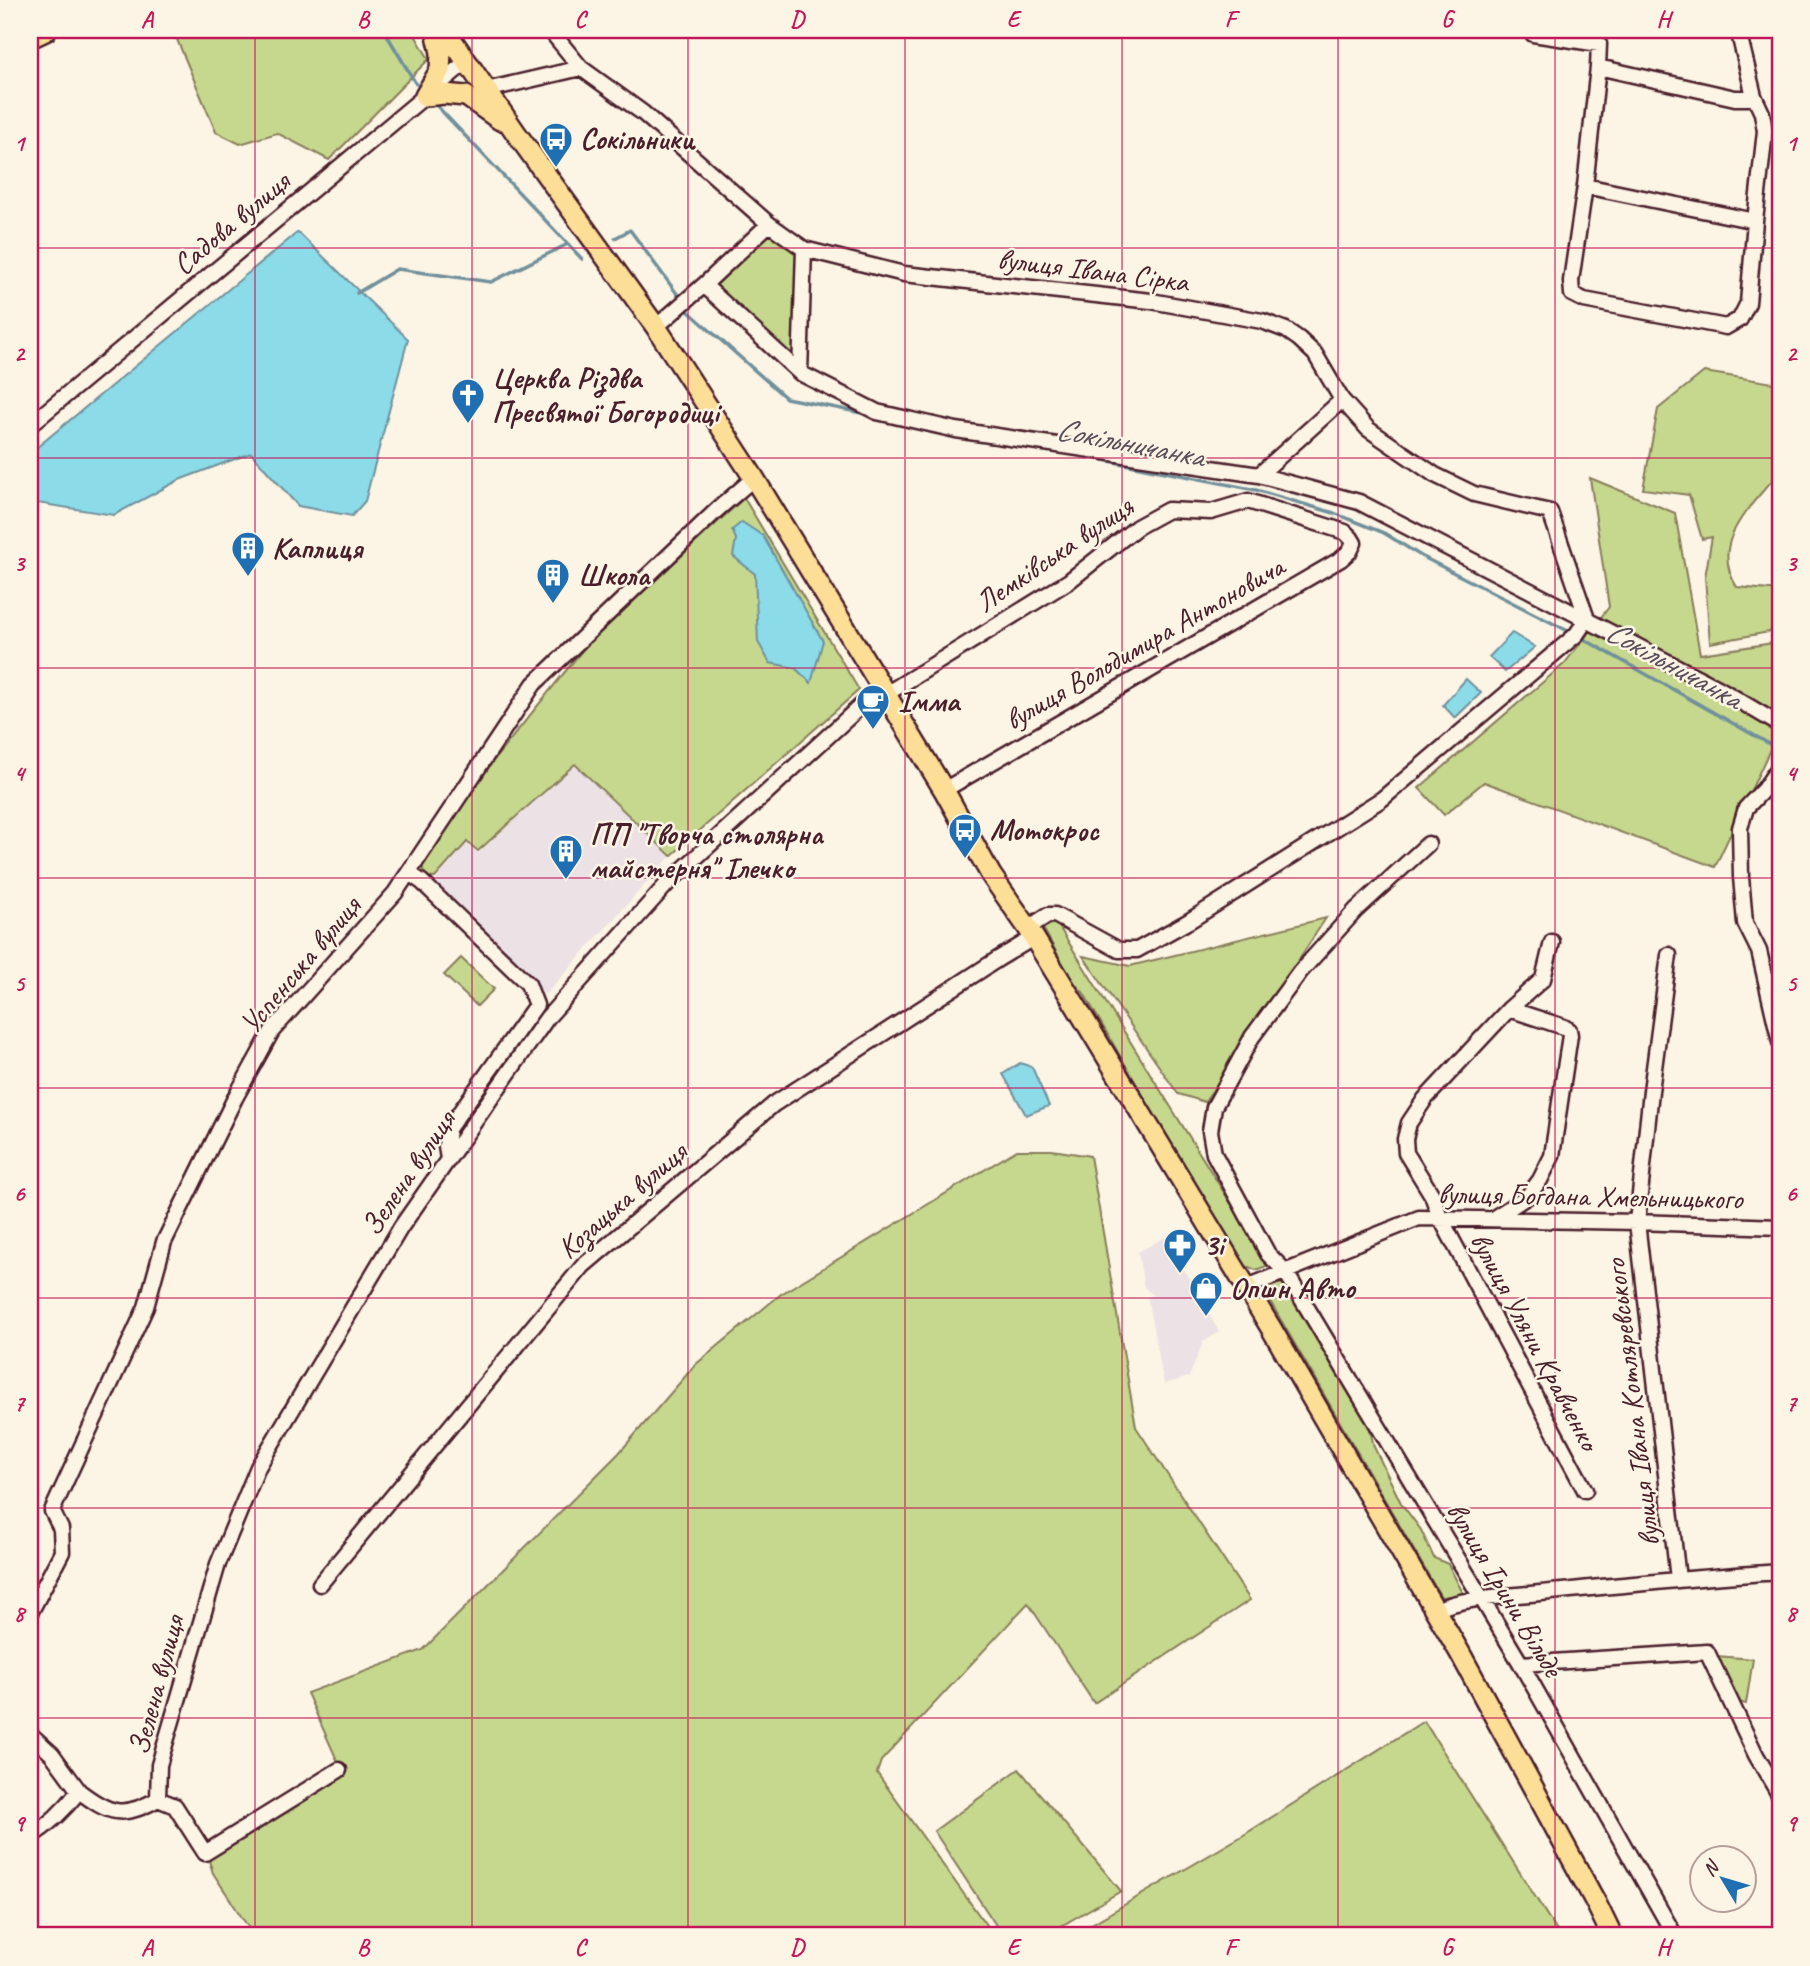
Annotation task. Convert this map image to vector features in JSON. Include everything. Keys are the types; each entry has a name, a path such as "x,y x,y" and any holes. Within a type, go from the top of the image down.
{"highway":[{"path":"30,37 45,30"}],"main road":[{"path":"425,96 440,70 441,53 436,30"},
{"path":"445,30 656,327 754,478 944,790 991,875 1154,1133 1436,1610 1597,1903 1612,1936"},
{"path":"425,96 466,96 516,133"}],"street":[{"name":"вулиця Івана Сірка","path":"550,30 581,68 643,113 769,224 804,249 904,274 1151,301 1262,321 1286,330 1315,354 1342,400 1368,429 1435,475 1474,494 1550,512 1587,619"},
{"path":"1533,34 1600,37 1585,186 1571,281 1572,293 1584,300 1726,327 1740,319 1748,303 1765,131 1738,30"},
{"name":"Садова вулиця","path":"30,425 467,61"},
{"path":"1598,66 1735,98 1754,96"},
{"path":"486,90 581,68"},
{"path":"1585,186 1755,221"},
{"path":"656,327 769,224"},
{"path":"800,373 804,249"},
{"path":"704,285 800,373 877,412 956,430 1259,475 1359,502 1718,688 1780,725"},
{"path":"1259,475 1342,400"},
{"name":"Успенська вулиця","path":"30,1613 62,1552 61,1530 52,1511 146,1307 164,1242 235,1098 272,1031 395,893 534,684 754,478"},
{"name":"Лемківська вулиця","path":"883,689 1069,581 1137,527 1168,510 1211,512 1248,500 1345,532"},
{"name":"вулиця Володимира Антоновича","path":"944,790 1341,559 1354,543 1345,532"},
{"name":"Козацька вулиця","path":"320,1584 583,1266 774,1104 998,959 1030,933 1034,923 1048,915 1055,915 1119,950 1137,950 1189,921 1382,799 1576,635 1587,619"},
{"name":"Зелена вулиця","path":"158,1799 159,1765 218,1564 258,1467 401,1227 547,1018 667,884 865,702 883,689"},
{"path":"1780,766 1746,808 1740,828 1745,923 1759,951 1780,1042"},
{"name":"вулиця Ірини Вільде","path":"1428,844 1356,910 1300,972 1252,1037 1214,1107 1210,1131 1214,1154 1268,1254 1285,1271 1521,1664 1675,1936"},
{"path":"409,873 422,882 528,984 536,1005 547,1018"},
{"name":"вулиця Уляни Кравченко","path":"1552,942 1543,979 1509,1009 1425,1099 1409,1123 1405,1139 1406,1153 1432,1195 1440,1217 1585,1490"},
{"name":"вулиця Івана Котляревського","path":"1669,955 1637,1222 1678,1578"},
{"path":"448,1159 448,1129 536,1005"},
{"path":"1494,1218 1528,1196 1552,1156 1570,1035 1569,1030 1564,1027 1509,1009"},
{"name":"вулиця Богдана Хмельницького","path":"1244,1285 1252,1285 1419,1218 1780,1227"},
{"path":"1436,1610 1482,1599 1678,1578 1780,1572"},
{"path":"1521,1664 1707,1652 1756,1755 1780,1796"},
{"path":"30,1734 52,1754 79,1791 105,1809 120,1812 158,1799 174,1806 205,1853 339,1770"},
{"path":"30,1838 41,1831 79,1791"}],"shaded area":[{"path":"575,765 670,857 545,995 437,896 437,878 467,844 478,853"},
{"path":"1166,1237 1219,1332 1203,1342 1189,1377 1164,1384 1147,1297 1153,1295 1144,1287 1138,1252"}],"green space":[{"path":"173,30 412,30 429,59 329,160 277,133 240,144 216,132"},
{"path":"776,233 799,248 798,361 714,294 713,278 763,235"},
{"path":"1704,372 1780,384 1780,471 1737,524 1727,554 1729,570 1737,587 1780,591 1780,630 1710,643 1705,577 1712,537 1702,539 1689,495 1643,489 1658,409"},
{"path":"1590,478 1675,513 1700,654 1780,642 1780,728 1715,867 1484,782 1444,815 1419,788 1564,664 1609,607"},
{"path":"744,498 859,690 671,856 575,764 478,851 467,842 435,878 427,875 423,862 485,771 593,637"},
{"path":"1326,918 1205,1102 1178,1094 1083,956 1130,966"},
{"path":"1056,922 1269,1265 1256,1270 1241,1264 1043,928"},
{"path":"461,958 494,989 477,1006 444,975"},
{"path":"1017,1150 1052,1150 1090,1156 1136,1427 1250,1600 1094,1703 1028,1603 881,1761 877,1773 994,1936 254,1936 213,1873 207,1854 342,1771 307,1693 423,1650 619,1453 695,1365 781,1294"},
{"path":"1271,1283 1285,1284 1369,1425 1374,1447 1401,1503 1421,1530 1434,1558 1448,1564 1464,1595 1441,1597 1263,1289"},
{"path":"1716,1656 1753,1659 1746,1704 1735,1701"},
{"path":"1424,1721 1560,1936 1071,1936 1242,1836"},
{"path":"1019,1769 1121,1891 1044,1936 1003,1936 934,1831"}],"water":[{"path":"298,232 408,339 365,501 352,516 298,506 251,453 179,480 114,515 30,502 30,453"},
{"path":"742,522 763,536 823,641 811,683 795,668 770,663 758,642 755,574 733,556 736,539 732,530"},
{"path":"1512,633 1535,647 1505,672 1489,657"},
{"path":"1466,679 1481,693 1455,718 1443,705"},
{"path":"1020,1063 1032,1067 1049,1106 1026,1115 1003,1074"}],"waterway":[{"path":"384,30 416,84"},
{"path":"436,105 582,259"},
{"path":"615,238 630,230 678,295"},
{"path":"357,293 397,269 491,282 568,244"},
{"name":"Сокільничанка","path":"687,310 786,398 867,414"},
{"name":"Сокільничанка","path":"1084,456 1256,490 1334,513 1384,533 1421,556 1570,632"},
{"name":"Сокільничанка","path":"1582,638 1780,750"}],"place":[{"name":"Сокільники","path":"556,169"},
{"name":"Церква Різдва Пресвятої Богородиці","path":"468,425"},
{"name":"Каплиця","path":"248,578"},
{"name":"Школа","path":"553,605"},
{"name":"Імма","path":"873,731"},
{"name":"Мотокрос","path":"965,860"},
{"name":"ПП \"Творча столярна майстерня\" Ілечко","path":"566,881"},
{"name":"3і","path":"1180,1275"},
{"name":"Опшн Авто","path":"1206,1318"}]}
